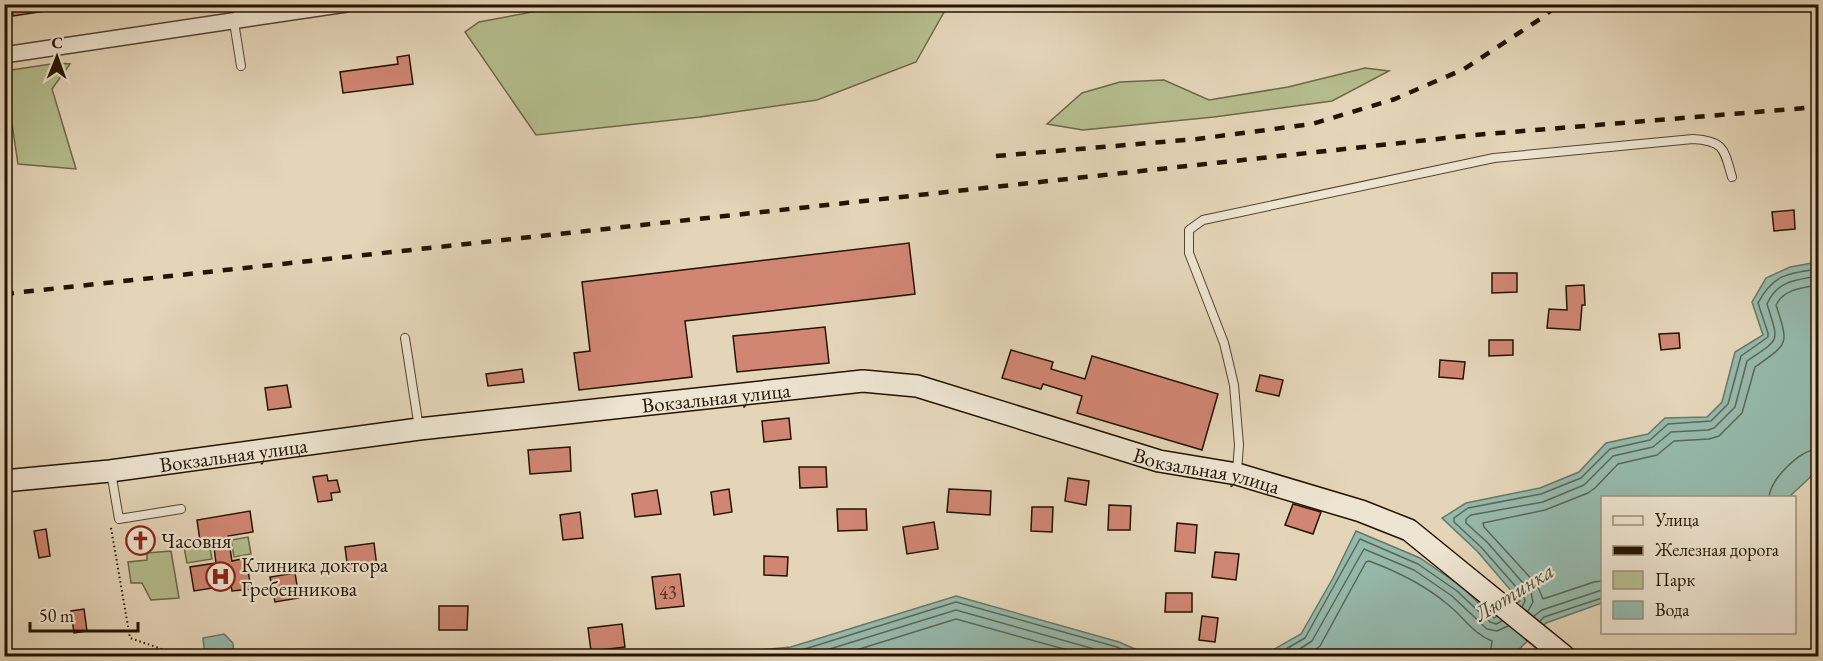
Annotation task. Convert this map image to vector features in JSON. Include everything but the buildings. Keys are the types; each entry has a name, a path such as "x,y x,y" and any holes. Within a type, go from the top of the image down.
{"main road":[{"name":"Вокзальная улица","path":"4,481 110,471 419,429 863,381 917,386 1159,461 1237,474 1361,511 1408,530 1555,654"}],"street":[{"path":"5,53 346,4"}],"lane":[{"path":"237,4 241,66"},
{"path":"1237,474 1239,445 1234,385 1224,343 1189,253 1189,230 1203,220 1494,158 1693,139 1711,140 1723,150 1732,177"},
{"path":"405,338 419,429"},
{"path":"110,471 119,519 181,509"}],"path":[{"path":"111,527 130,638 183,657"}],"green space":[{"path":"570,5 948,5 916,62 817,100 700,117 536,135 465,32 479,22"},
{"path":"58,63 70,64 52,89 76,169 18,164 12,124 5,118 5,71"},
{"path":"1365,68 1389,71 1332,101 1214,117 1083,130 1047,124 1082,93 1120,82 1164,80 1209,100 1288,87"},
{"path":"248,537 251,554 234,557 231,540"},
{"path":"209,543 212,559 187,563 184,547"},
{"path":"171,551 179,598 151,600 142,583 131,583 128,562 147,560 147,553"}],"water":[{"name":"Лютинка","path":"1818,262 1818,470 1790,496 1601,496 1601,603 1546,623 1512,656 1262,656 1301,634 1333,578 1356,531 1420,558 1461,586 1494,618 1520,601 1477,551 1442,518 1466,503 1540,488 1579,472 1606,443 1648,434 1665,418 1707,417 1722,402 1735,352 1763,335 1752,302 1766,278 1790,267"},
{"path":"956,596 1119,642 1151,656 696,656 791,647"},
{"path":"224,634 233,643 234,656 205,656 203,638"}],"railway":[{"path":"996,156 1197,139 1312,124 1395,99 1464,69 1559,4"},
{"path":"4,294 1474,135 1818,107"}],"place":[{"name":"Часовня","path":"140,540"},
{"name":"Клиника доктора Гребенникова","path":"220,576"}]}
